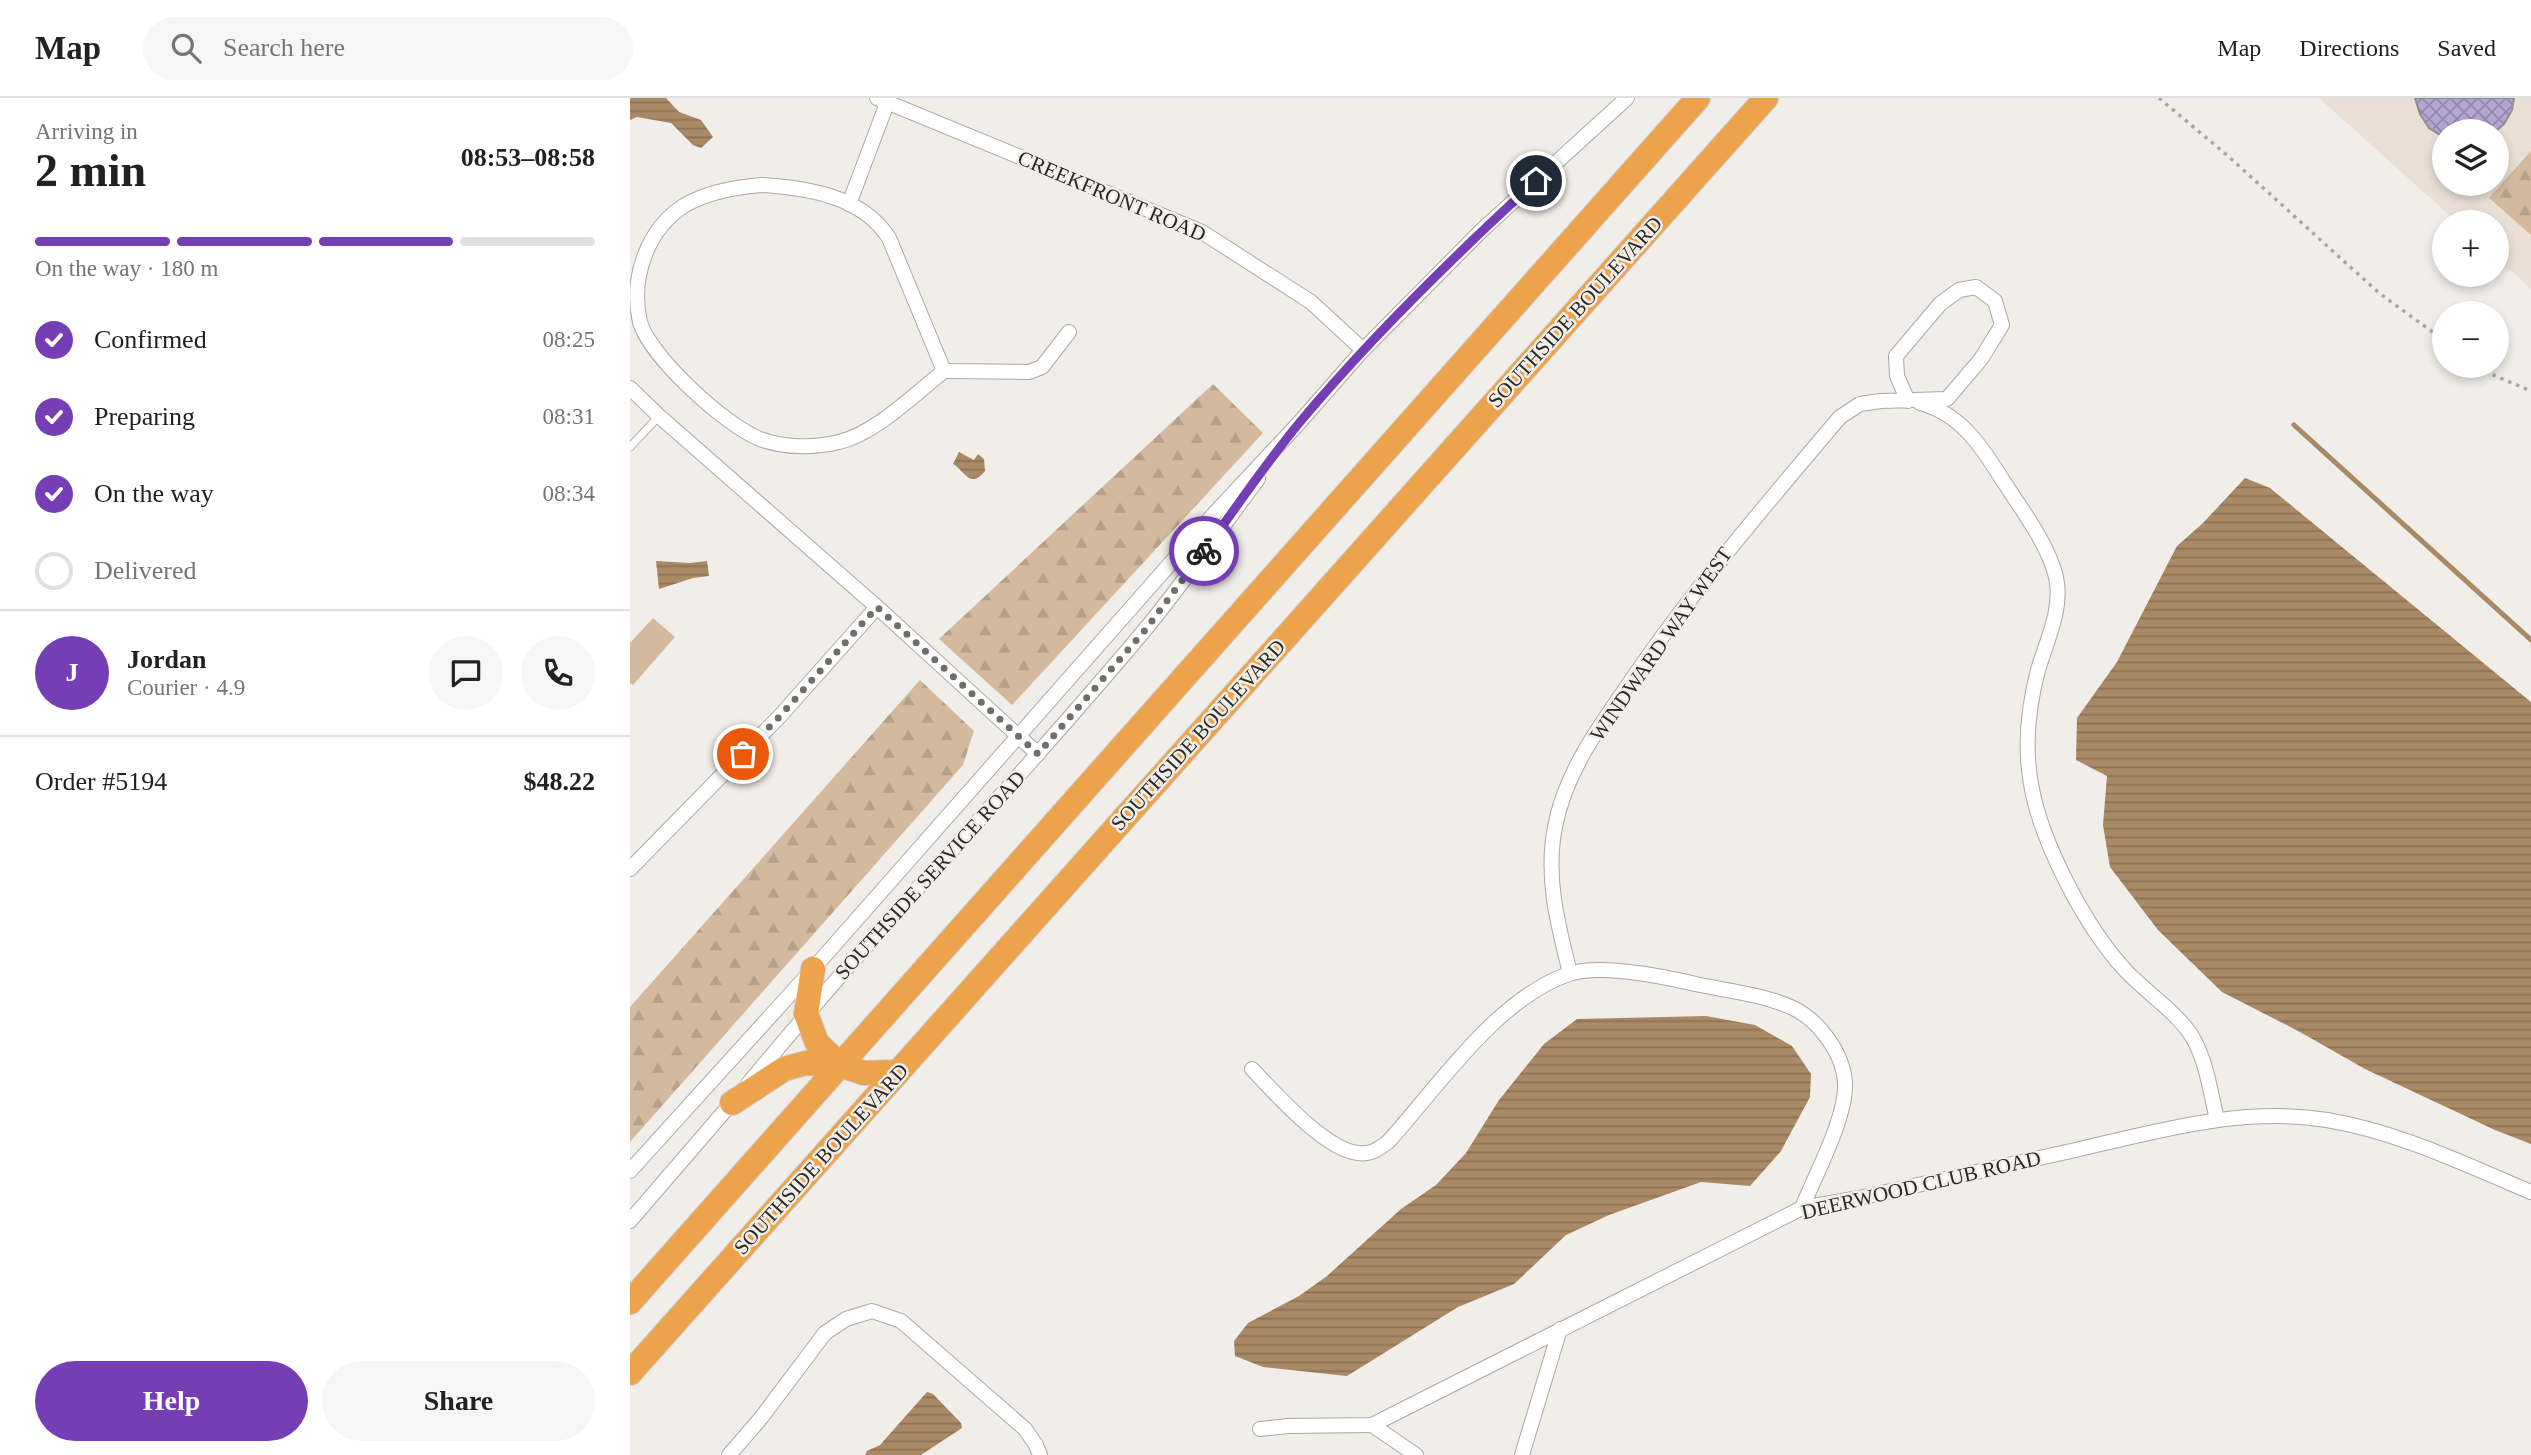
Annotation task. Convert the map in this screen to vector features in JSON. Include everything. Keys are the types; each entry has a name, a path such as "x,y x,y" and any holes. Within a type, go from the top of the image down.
{"highway":[{"path":"630,1302 1699,98"},
{"name":"SOUTHSIDE BOULEVARD","path":"630,1373 1766,98"},
{"path":"813,969 806,1014 817,1043 840,1065"},
{"path":"732,1103 784,1069 806,1063 840,1065 864,1073 898,1072"}],"street":[{"name":"SOUTHSIDE SERVICE ROAD","path":"630,1171 1363,350 1481,231 1627,98"},
{"name":"CREEKFRONT ROAD","path":"885,100 1202,232 1311,302 1363,350"},
{"path":"849,204 885,100"},
{"path":"944,371 889,238 870,216 849,204 822,193 791,187 762,186 726,190 685,206 658,230 648,244 641,263 637,295 640,323 650,342 668,366 722,415 744,432 779,444 797,446 840,442 869,429 944,371 1029,372 1042,367 1069,332"},
{"name":"WINDWARD WAY WEST","path":"1570,973 1557,922 1550,879 1554,828 1563,794 1576,767 1676,615 1840,417 1860,404 1881,401 1908,401 1947,398 1982,359 2002,325 1995,301 1976,287 1959,289 1940,304 1896,356 1897,376 1908,401"},
{"path":"630,388 1038,754"},
{"path":"1908,401 1941,411 1961,424 1986,454 2050,559 2056,580 2055,617 2027,717 2026,747 2031,786 2042,825 2060,867 2097,935 2120,965 2191,1035 2204,1060 2217,1119"},
{"name":"SOUTHSIDE SERVICE ROAD","path":"630,1221 806,1014 1146,629 1298,424"},
{"path":"630,869 780,716 877,607"},
{"path":"1252,1069 1309,1127 1356,1154 1372,1153 1388,1142 1504,1012 1570,973 1614,970 1668,978 1771,1000 1793,1008 1820,1027 1834,1046 1842,1065 1845,1084 1835,1129 1802,1208"},
{"name":"DEERWOOD CLUB ROAD","path":"1260,1429 1373,1425 1560,1328 1802,1208 1859,1198 2217,1119 2295,1116 2381,1132 2531,1192"},
{"path":"729,1455 761,1418 825,1332 846,1320 872,1311 901,1321 1026,1429 1040,1455"},
{"path":"1522,1455 1560,1328"},
{"path":"1373,1425 1416,1455"}],"lane":[{"path":"630,447 659,416"}],"path":[{"path":"2159,98 2228,156 2379,293 2432,332"},
{"path":"2500,378 2531,391"}],"shaded area":[{"path":"630,98 666,98 679,112 701,120 713,137 701,148 693,145 671,123 637,117 630,120"},
{"path":"2319,98 2531,98 2531,289 2509,269 2509,210 2444,210"},
{"path":"959,452 974,460 978,454 984,459 985,471 975,479 968,477 953,464"},
{"path":"2245,478 2270,488 2531,702 2531,1144 2365,1069 2222,992 2158,930 2110,867 2103,825 2107,776 2076,760 2077,718 2117,662 2177,546 2203,523"},
{"path":"656,561 707,561 709,576 659,589"},
{"path":"1706,1016 1755,1025 1792,1046 1811,1074 1810,1097 1781,1151 1750,1186 1701,1182 1609,1215 1566,1235 1514,1284 1458,1307 1347,1376 1263,1367 1235,1356 1234,1341 1248,1323 1299,1296 1327,1276 1401,1209 1436,1185 1466,1153 1499,1100 1544,1044 1577,1019"},
{"path":"927,1392 933,1394 961,1423 962,1428 921,1455 865,1455 867,1451 880,1445"}],"green space":[{"path":"2531,151 2531,235 2509,216 2509,210 2503,210 2489,198 2509,196 2509,176"},
{"path":"1213,384 1263,433 1012,705 939,639"},
{"path":"653,618 675,637 633,685 630,683 630,643"},
{"path":"920,680 974,731 963,765 630,1142 630,1007"}],"building":[{"path":"2415,98 2514,98 2507,119 2432,119 2432,130 2420,114"}],"waterway":[{"path":"2294,425 2531,640"}],"way so far":[{"path":"743,754 877,607 1038,754 1146,629 1204,551"}],"route":[{"path":"1204,551 1298,424 1363,350 1481,231 1536,181"}]}
